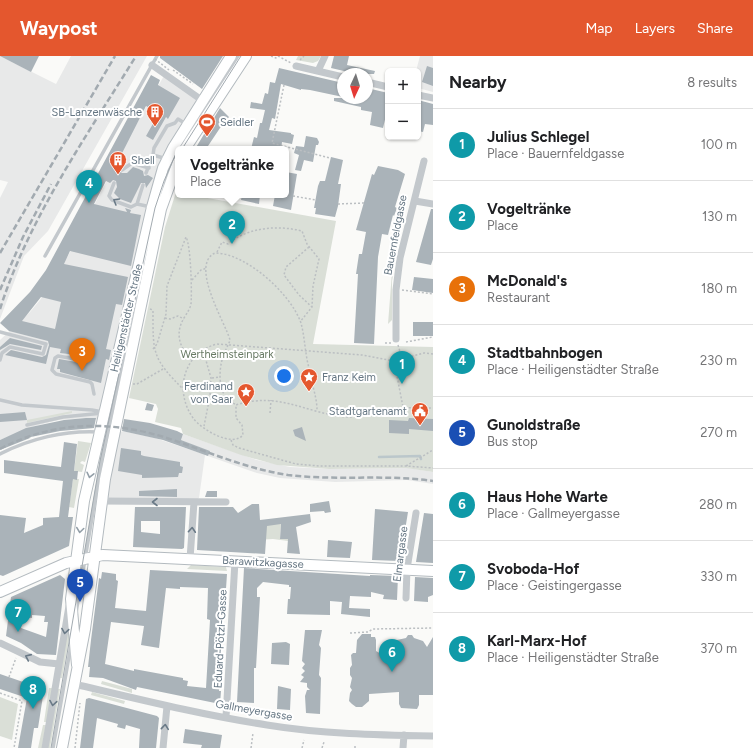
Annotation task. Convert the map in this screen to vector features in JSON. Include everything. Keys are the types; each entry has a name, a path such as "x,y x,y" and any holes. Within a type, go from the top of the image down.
{"main road":[{"name":"Heiligenstädter Straße","path":"208,104 231,56"},
{"name":"Heiligenstädter Straße","path":"182,146 192,128 208,104 246,56"},
{"name":"Heiligenstädter Straße","path":"186,146 192,128"},
{"name":"Heiligenstädter Straße","path":"77,665 75,624 71,599 102,501 111,414 156,208 174,162"},
{"name":"Heiligenstädter Straße","path":"62,748 85,629 84,501 100,432 111,414"},
{"name":"Barawitzkagasse","path":"0,592 56,567 85,558 103,556 433,571"}],"street":[{"path":"318,71 325,56"},
{"path":"155,60 208,104"},
{"path":"296,64 337,76"},
{"path":"373,83 385,86"},
{"path":"421,95 433,98"},
{"name":"Bauernfeldgasse","path":"397,342 398,275 400,258 415,201 414,196 424,161"},
{"path":"415,201 433,204"},
{"path":"102,501 226,502"},
{"path":"190,559 194,502"},
{"name":"Elmargasse","path":"406,598 407,569 416,513"},
{"name":"Eduard-Pötzl-Gasse","path":"226,718 235,561"},
{"name":"Heiligenstädter Straße","path":"44,748 71,599"},
{"path":"0,643 40,662 59,664"},
{"name":"Gallmeyergasse","path":"74,684 167,706 267,725 314,731 404,736 433,736"},
{"path":"163,748 167,706"},
{"path":"403,748 404,736"}],"lane":[{"path":"208,104 239,56"},
{"path":"45,256 155,60"},
{"path":"146,173 154,148 167,126 176,123 178,119 192,128 182,146"},
{"path":"153,155 174,162"},
{"path":"122,170 132,162 148,168"},
{"path":"114,183 109,196 112,200 132,207 137,204 156,208"},
{"path":"137,204 143,186"},
{"path":"0,332 46,344 43,354 10,347 2,353 0,360"},
{"path":"84,359 81,360 58,356 54,361 52,370 56,374 90,382 92,384 94,394"},
{"path":"0,400 22,404 92,410 111,414"},
{"path":"27,425 63,417 111,414"},
{"path":"53,748 102,458 111,414"},
{"path":"0,454 26,443 54,435 68,432 100,432"}],"path":[{"path":"271,56 276,58 278,56 296,64 304,56"},
{"path":"155,60 169,70"},
{"path":"284,85 272,143 284,146"},
{"path":"289,147 330,158"},
{"path":"293,196 316,200"},
{"path":"338,204 364,203"},
{"path":"396,212 404,214"},
{"path":"300,322 312,308 312,295 319,259 309,247 302,230 278,227 254,231 228,244 222,242 217,253 209,257 207,268 208,284 212,301 229,337 228,345 222,360 220,377 223,393 228,402 236,405 250,401 271,400 350,417 377,410 403,407 433,408"},
{"path":"153,349 157,344 164,318 167,286 186,238 189,251 191,305 180,326 179,339 186,354 191,359"},
{"path":"309,247 286,267 284,275 299,295 312,308"},
{"path":"217,253 250,266 270,280 283,295 300,322 317,410"},
{"path":"191,281 201,270 207,268"},
{"path":"402,290 433,294"},
{"path":"146,307 153,310 153,349 163,369 184,390"},
{"path":"164,318 170,319 178,316 184,319"},
{"path":"406,342 433,337"},
{"path":"397,342 402,358"},
{"path":"236,405 236,418 242,425 243,435 238,439 231,440 214,434 199,424 190,413 186,405 184,390 186,369 191,359 203,350 217,344 305,352 362,355 394,361 424,353 433,354"},
{"path":"203,350 211,378 210,396 204,426"},
{"path":"394,361 403,407"},
{"path":"129,383 137,384 163,369"},
{"path":"211,378 220,377"},
{"path":"270,413 271,400"},
{"path":"231,440 233,445 239,448 296,464 320,466 406,466 433,468"},
{"path":"406,466 416,461 425,453 433,450"},
{"path":"350,633 368,632 373,629 433,628"},
{"path":"8,677 19,653"},
{"path":"0,693 22,701 14,748"},
{"path":"251,748 253,733"},
{"path":"302,748 304,740"},
{"path":"322,748 324,742"}],"shaded area":[{"path":"0,56 56,84 71,56 147,56 48,231 24,256 0,319 0,198 8,182 0,180"},
{"path":"420,56 433,56 433,92 421,89 421,68 417,68"},
{"path":"165,74 208,104 182,146 175,146 175,161 109,421 86,418 59,420 31,427 0,440 0,340 30,312 40,300 69,254 133,130"},
{"path":"113,431 127,432 155,438 200,453 201,448 181,440 183,434 257,460 290,467 329,469 408,468 433,472 433,484 407,480 335,482 280,478 257,473 205,455 199,498 194,502 102,501"}],"green space":[{"path":"298,56 321,56 318,61 313,63 296,60"},
{"name":"Wertheimsteinpark","path":"175,195 175,198 208,198 336,221 313,344 433,347 433,472 406,468 329,469 277,465 241,455 183,434 181,428 155,422 158,409 156,404 129,398 165,227"},
{"path":"393,259 396,259 392,281 392,320 388,324"},
{"path":"72,411 72,413 27,423 27,420"},
{"path":"78,441 91,443 85,462 82,461 80,463 84,465 82,472 74,471"},
{"path":"73,479 79,479 74,508 69,507"},
{"path":"281,523 280,539 288,539 288,541 273,539 255,540 267,525"},
{"path":"191,565 226,567 227,571 187,569"},
{"path":"69,613 72,623 62,678 60,678"},
{"path":"102,681 132,689 132,693 101,684"},
{"path":"49,688 53,688 47,722 44,722"},
{"path":"58,689 60,689 50,748 47,748"},
{"path":"92,692 125,701 124,704 91,695"},
{"path":"0,697 18,704 12,740 0,736"},
{"path":"43,725 46,725 42,748 38,748"}],"building":[{"path":"0,56 39,56 31,72"},
{"path":"160,56 223,56 202,89 160,58"},
{"path":"334,56 349,56 347,65 361,68 337,68 337,69 331,68"},
{"path":"427,66 433,68 433,86 422,82"},
{"path":"279,68 337,82 337,96 310,90 301,90 281,84 275,119 272,118 269,130 291,133 294,135 292,144 282,142 281,146 252,146 254,137 257,138 260,123 262,123 265,110 250,108 251,102 262,104 265,93 268,94 270,82 275,83"},
{"path":"151,75 160,80 158,85 180,98 168,119 166,117 153,140 146,136 159,113 146,106 115,167 122,173 127,173 133,167 143,171 144,176 148,175 153,178 146,188 145,183 141,183 131,203 120,199 114,193 117,187 116,181 113,180 110,183 106,181 94,204 127,212 125,208 131,210 130,213 141,215 131,266 70,251 64,264 128,277 122,305 116,304 106,349 111,350 109,360 106,359 101,383 60,372 60,369 57,369 59,359 82,363 87,360 85,356 60,353 61,349 50,347 46,364 5,355 11,350 42,357 46,355 49,345 48,341 9,331 0,323 30,292 46,270","holes":["41,297 61,302 55,329 22,321"]},
{"path":"373,89 385,92 385,120 383,128 370,125 372,112 361,110 361,107 348,104 373,104"},
{"path":"334,98 337,98 337,102 334,101"},
{"path":"421,101 433,104 433,125 425,124 423,132 421,132"},
{"path":"220,108 229,117 208,146 197,146"},
{"path":"306,136 317,138 319,142 318,145 316,145 313,162 304,160 301,171 295,170 299,155 294,153 296,146 304,147"},
{"path":"331,157 343,160 338,184 341,184 335,217 315,214 316,208 314,208 318,186 320,181 325,181"},
{"path":"378,166 398,170 405,174 395,207 397,208 394,216 393,215 388,235 382,234 378,257 374,344 354,343 358,274 356,274 359,254 362,254 366,232 356,230 372,174 374,175"},
{"path":"289,173 297,174 291,210 273,206 274,198 289,198"},
{"path":"241,198 260,198 259,204 241,200"},
{"path":"431,209 433,209 433,259 431,265 416,262"},
{"path":"414,277 433,279 433,293 412,290"},
{"path":"413,322 433,322 433,336 413,336"},
{"path":"10,338 42,346 41,350 10,344 0,350 0,347"},
{"path":"147,403 154,405 152,411 145,410"},
{"path":"25,412 27,420 0,422 0,414"},
{"path":"96,418 94,428 60,431 26,438 30,438 0,450 0,440 26,428 64,420"},
{"path":"409,418 433,419 433,431 409,429 409,434 389,433 389,420 408,421"},
{"path":"124,419 150,423 177,431 183,434 181,440 210,451 208,456 163,440 122,431"},
{"path":"302,427 306,441 295,436 293,430"},
{"path":"64,442 77,444 74,471 78,471 77,480 73,479 68,517 73,517 69,546 3,576 0,575 0,515 26,518 24,533 43,525 43,518 59,517 63,481 4,473 4,460 61,467"},
{"path":"121,448 141,451 141,455 144,456 180,462 180,466 183,467 182,473 179,473 178,477 142,478 142,475 118,471"},
{"path":"177,489 177,497 139,496 139,491"},
{"path":"207,491 217,491 217,497 205,497"},
{"path":"329,501 331,512 310,512 310,504"},
{"path":"252,504 259,504 260,520 310,514 311,522 296,527 300,554 287,553 288,539 280,539 281,524 267,526 265,554 197,550 199,507 233,507 238,513"},
{"path":"135,507 186,507 184,548 133,547","holes":["141,521 160,521 160,534 141,532"]},
{"path":"375,509 408,512 400,561 372,560"},
{"path":"424,513 433,514 433,563 416,562"},
{"path":"328,540 352,542 350,558 327,557"},
{"path":"244,568 370,576 398,576 397,600 383,599 384,595 371,592 371,597 350,596 349,608 370,609 370,617 341,614 342,602 330,601 330,615 287,614 288,599 290,599 291,587 289,587 289,585 263,582 257,588 257,597 260,597 256,668 254,668 254,703 237,702"},
{"path":"150,570 227,574 219,691 221,691 220,704 137,687 136,690 103,678 89,677 90,667 88,667 91,640 99,578 101,579 102,572 116,574 116,580 118,581 115,608 146,611","holes":["166,588 208,588 207,619 210,620 206,688 187,686 188,681 183,680 183,678 134,669 134,671 105,664 111,622 144,626 141,645 159,648"]},
{"path":"60,575 65,579 56,655 37,654 21,643 6,636 11,597","holes":["32,615 45,616 44,622 48,622 46,637 21,628 23,617 32,618"]},
{"path":"415,577 433,578 433,595 428,597 428,602 414,601"},
{"path":"305,630 322,630 319,645 321,648 319,675 321,678 320,714 306,713 305,696 307,690 310,690 307,687 307,683 300,682 304,677 301,675 305,671 302,668 305,664 302,661"},
{"path":"362,634 371,634 371,637 375,637 376,651 390,659 397,647 395,644 397,640 406,638 408,635 412,635 414,638 423,641 427,647 433,637 433,695 419,695 419,705 417,709 401,708 399,704 399,692 369,694 369,701 362,707 356,707 352,704 349,701 352,690 350,687 352,678 350,675 350,668 352,665 351,655 356,653 357,640"},
{"path":"286,642 290,644 289,665 271,664 272,643"},
{"path":"0,674 26,683 32,678 39,677 45,683 38,728 34,728 31,748 18,748 27,698 0,689"},
{"path":"278,686 291,689 290,710 277,709"},
{"path":"89,698 157,716 159,718 156,748 139,748 140,729 126,725 125,729 117,727 118,724 97,718 93,748 80,748 86,699"},
{"path":"185,729 222,735 220,748 201,748 202,745 183,743"}],"waterway":[{"path":"379,457 420,456 421,459"}],"tram line":[{"path":"184,146 241,56"},
{"path":"51,748 100,461 155,208 164,181 175,156"}],"railway":[{"path":"0,253 115,56"},
{"path":"0,309 26,242 43,210 60,179 136,56"},
{"path":"0,290 23,237 51,184"},
{"path":"0,449 21,439 64,428 107,426 151,433 244,465 288,475 306,477 397,478 433,481"}],"place":[{"name":"SB-Lanzenwäsche","path":"155,127"},
{"name":"Seidler","path":"207,137"},
{"name":"Shell","path":"118,175"},
{"name":"Stadtbahnbogen","path":"89,203"},
{"name":"Vogeltränke","path":"232,244"},
{"name":"McDonald's","path":"82,371"},
{"name":"Julius Schlegel","path":"402,384"},
{"name":"Franz Keim","path":"309,392"},
{"name":"Ferdinand von Saar","path":"246,407"},
{"name":"Stadtgartenamt","path":"420,426"},
{"name":"Gunoldstraße","path":"80,602"},
{"name":"Svoboda-Hof","path":"18,632"},
{"name":"Haus Hohe Warte","path":"392,672"},
{"name":"Karl-Marx-Hof","path":"33,709"}]}
